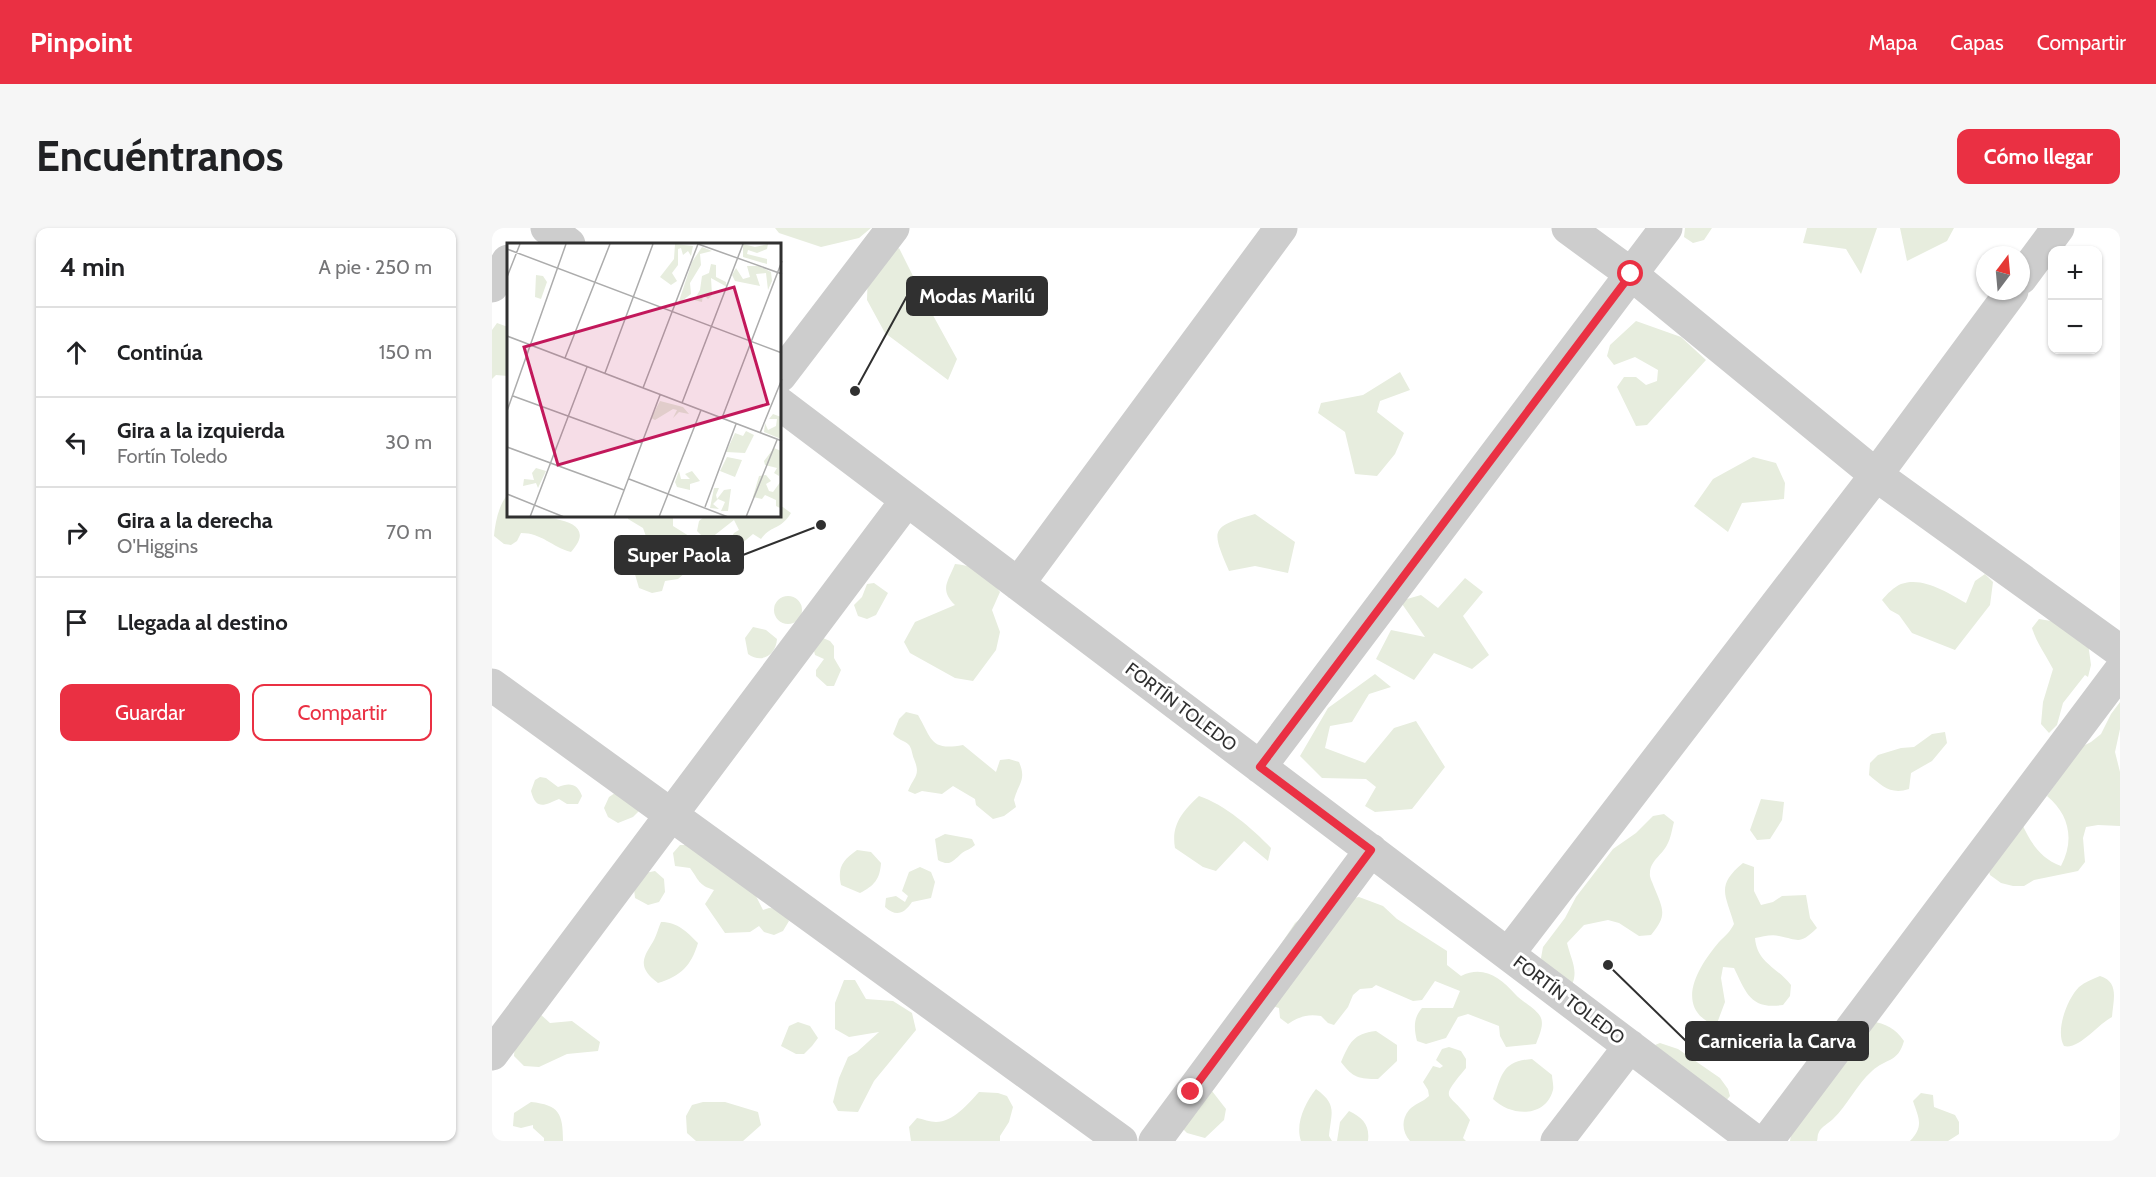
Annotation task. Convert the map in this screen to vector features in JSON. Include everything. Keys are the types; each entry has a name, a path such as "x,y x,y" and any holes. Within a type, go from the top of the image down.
{"street":[{"path":"520,243 530,228"},
{"path":"547,228 568,243"},
{"path":"782,373 893,228"},
{"path":"1018,584 1281,228"},
{"path":"1568,228 1631,274 1876,476 2120,651"},
{"path":"1260,767 1666,228"},
{"path":"2030,266 2058,228"},
{"path":"492,286 507,263"},
{"path":"1508,954 1876,476 2005,300"},
{"name":"FORTÍN TOLEDO","path":"782,406 1755,1141"},
{"path":"492,1054 907,500"},
{"path":"1767,1141 2120,671"},
{"path":"492,685 1121,1141"},
{"path":"1155,1141 1371,850"},
{"path":"1557,1141 1630,1046"}],"green space":[{"path":"775,228 871,228 859,238 821,247 779,233"},
{"path":"1685,228 1712,228 1704,240 1693,243 1684,237"},
{"path":"1807,228 1877,228 1861,274 1846,249 1803,243"},
{"path":"1900,228 1954,228 1947,241 1907,261"},
{"path":"899,248 957,359 948,380 885,333 867,300 868,269"},
{"path":"1636,321 1681,337 1706,360 1647,425 1636,426 1617,387 1624,377 1636,377 1646,385 1657,381 1658,370 1635,357 1614,365 1607,356 1610,345"},
{"path":"497,323 507,327 507,376 496,375 492,379 492,330"},
{"path":"1400,372 1410,390 1380,401 1377,412 1404,433 1395,454 1377,476 1355,474 1345,432 1318,413 1321,403 1363,395"},
{"path":"1753,457 1776,463 1785,483 1784,499 1742,503 1728,532 1694,506 1713,479"},
{"path":"507,496 507,518 560,520 579,530 579,540 571,552 535,535 521,533 517,541 511,545 504,544 494,536 502,503"},
{"path":"782,506 791,513 783,523 761,539 753,534 740,545 731,538 739,530 734,520 711,538 704,538 697,531 699,521 703,518 782,518"},
{"path":"1255,514 1295,542 1288,573 1255,566 1229,571 1219,546 1218,532 1229,522"},
{"path":"673,518 673,526 689,536 690,543 682,549 686,560 686,572 678,579 665,581 662,591 652,593 639,588 634,571 639,562 664,557 664,549 648,542 643,528 628,519"},
{"path":"955,564 982,572 1000,592 992,610 1000,632 996,650 973,681 955,678 910,653 904,642 915,622 955,605 947,594 946,585"},
{"path":"1985,574 1993,582 1990,605 1955,650 1912,633 1899,615 1890,610 1882,600 1901,584 1918,582 1935,587 1966,603 1975,581"},
{"path":"1465,578 1483,592 1463,616 1489,655 1472,669 1434,653 1414,680 1376,659 1391,630 1425,637 1400,601 1421,595 1438,608"},
{"path":"874,583 888,593 876,615 867,619 858,616 854,605 862,597 867,584"},
{"path":"788,596 798,600 802,610 798,620 788,624 778,620 774,610 778,600"},
{"path":"2039,619 2051,621 2088,643 2091,665 2088,677 2085,675 2063,703 2057,725 2049,733 2041,724 2043,702 2053,669 2032,628"},
{"path":"753,627 766,630 777,639 774,650 763,658 748,654 745,638"},
{"path":"823,638 834,646 834,658 841,670 834,686 827,686 816,676 816,670 824,659 815,655 814,651"},
{"path":"1375,674 1391,687 1369,694 1352,722 1330,726 1325,748 1365,763 1394,728 1416,721 1445,767 1412,809 1375,812 1365,806 1376,787 1366,779 1322,778 1300,756 1328,708"},
{"path":"2120,702 2120,729 2115,752 2120,772 2120,826 2086,827 2083,838 2085,862 2078,871 2034,880 2024,886 2001,883 1990,875 1987,864 2022,824 2037,849 2047,859 2061,866 2068,847 2068,828 2060,811 2047,796 2081,747 2101,734"},
{"path":"906,712 918,715 933,741 944,746 963,745 996,772 1000,760 1009,759 1019,762 1022,778 1014,800 1016,807 1004,816 993,819 976,805 975,799 953,786 942,794 922,791 915,794 908,791 916,776 916,765 909,745 893,734 899,719"},
{"path":"1945,732 1947,743 1932,761 1911,773 1909,789 1892,790 1869,775 1870,763 1878,755 1901,748 1914,747 1932,734"},
{"path":"540,777 546,778 558,787 570,784 576,787 582,796 578,804 567,804 559,799 542,805 538,804 531,791 535,780"},
{"path":"618,791 641,809 633,817 618,823 608,817 604,808 609,797"},
{"path":"1199,796 1228,811 1256,833 1271,848 1268,861 1244,841 1216,871 1203,867 1175,848 1175,832 1179,819"},
{"path":"1761,799 1784,802 1782,820 1770,839 1757,840 1750,830"},
{"path":"1664,814 1674,822 1665,849 1652,865 1650,875 1661,907 1660,922 1651,935 1639,936 1619,923 1608,920 1584,925 1567,943 1575,973 1569,991 1545,969 1541,958 1543,947 1565,918 1576,897 1613,849 1636,833 1653,816"},
{"path":"945,834 972,839 975,845 951,862 942,862 938,860 935,839"},
{"path":"680,845 693,845 756,896 763,910 781,909 789,921 783,931 774,935 764,932 759,926 750,932 725,933 705,904 714,890 702,884 690,868 675,866 673,853"},
{"path":"857,850 871,852 881,863 875,881 860,893 841,885 840,879 842,864"},
{"path":"1743,863 1754,867 1754,891 1761,905 1773,902 1782,896 1806,895 1810,918 1817,928 1799,940 1773,935 1755,938 1764,959 1791,985 1790,996 1783,1005 1763,1005 1756,1002 1746,992 1734,968 1723,967 1721,978 1725,1002 1716,1026 1703,1018 1695,1009 1692,998 1693,987 1703,964 1734,924 1725,891 1729,878"},
{"path":"920,867 931,872 935,882 931,898 912,902 900,913 885,907 886,898 896,896 905,902 908,896 902,891 909,872"},
{"path":"655,871 664,879 665,892 659,902 648,905 635,898 634,889 645,873"},
{"path":"1359,897 1383,906 1397,919 1447,951 1447,965 1461,976 1484,972 1503,982 1540,1016 1542,1026 1536,1044 1506,1047 1500,1036 1499,1026 1468,1014 1458,1017 1446,1038 1426,1044 1417,1041 1415,1024 1422,1008 1453,1008 1460,991 1435,981 1422,1000 1413,1001 1376,985 1372,988 1360,989 1353,995 1348,1007 1334,1025 1321,1016 1304,1016 1288,1024 1280,1018 1279,1008 1268,1005 1276,955 1281,944 1295,923 1317,905"},
{"path":"661,922 677,926 698,943 692,958 684,969 673,977 658,983 645,970 644,961"},
{"path":"2100,976 2113,987 2112,1017 2076,1044 2064,1046 2062,1024 2070,999 2079,987"},
{"path":"844,980 855,980 866,999 893,1001 912,1013 916,1030 874,1081 858,1112 838,1111 833,1102 839,1078 848,1057 879,1032 849,1037 835,1029 835,1003"},
{"path":"539,1013 550,1023 572,1021 600,1042 598,1051 567,1054 539,1067 524,1066 514,1056 515,1042"},
{"path":"1871,1021 1890,1027 1901,1037 1904,1041 1898,1053 1877,1067 1861,1082 1833,1119 1820,1130 1817,1141 1790,1141 1792,1129 1848,1058 1857,1050 1856,1040"},
{"path":"798,1022 810,1026 818,1038 804,1054 796,1054 781,1046 789,1026"},
{"path":"1376,1031 1397,1045 1397,1061 1378,1079 1357,1077 1341,1062 1353,1040 1362,1034"},
{"path":"1660,1043 1678,1049 1720,1078 1730,1096 1724,1103 1655,1045"},
{"path":"1449,1047 1461,1051 1466,1059 1466,1068 1451,1087 1449,1096 1470,1120 1463,1138 1466,1141 1410,1141 1404,1130 1406,1114 1429,1096 1423,1082 1433,1066 1440,1068 1443,1066 1436,1060 1442,1049"},
{"path":"1532,1059 1552,1075 1553,1090 1549,1099 1543,1106 1526,1112 1500,1105 1493,1099 1501,1076 1509,1066 1522,1060"},
{"path":"1316,1089 1328,1100 1332,1110 1329,1136 1332,1141 1301,1141 1299,1128 1302,1114"},
{"path":"1212,1091 1226,1109 1224,1120 1205,1138 1187,1133 1179,1125"},
{"path":"979,1092 1007,1096 1013,1107 1000,1141 911,1141 909,1127 917,1118 931,1122 948,1119 960,1112"},
{"path":"1921,1093 1933,1095 1934,1107 1955,1115 1959,1122 1959,1134 1948,1141 1910,1141 1919,1126 1913,1101"},
{"path":"531,1102 548,1105 558,1112 562,1124 563,1141 544,1141 533,1125 521,1128 513,1126 514,1113"},
{"path":"703,1102 725,1102 758,1112 761,1125 743,1141 696,1141 687,1133 686,1116 692,1105"},
{"path":"1349,1111 1358,1116 1367,1126 1368,1141 1337,1141 1340,1122"}],"place":[{"name":"Modas Marilú","path":"855,391"},
{"name":"Super Paola","path":"821,525"},
{"name":"Carniceria la Carva","path":"1608,965"}],"route":[{"path":"1191,1092 1371,850 1260,767 1631,274"}]}
